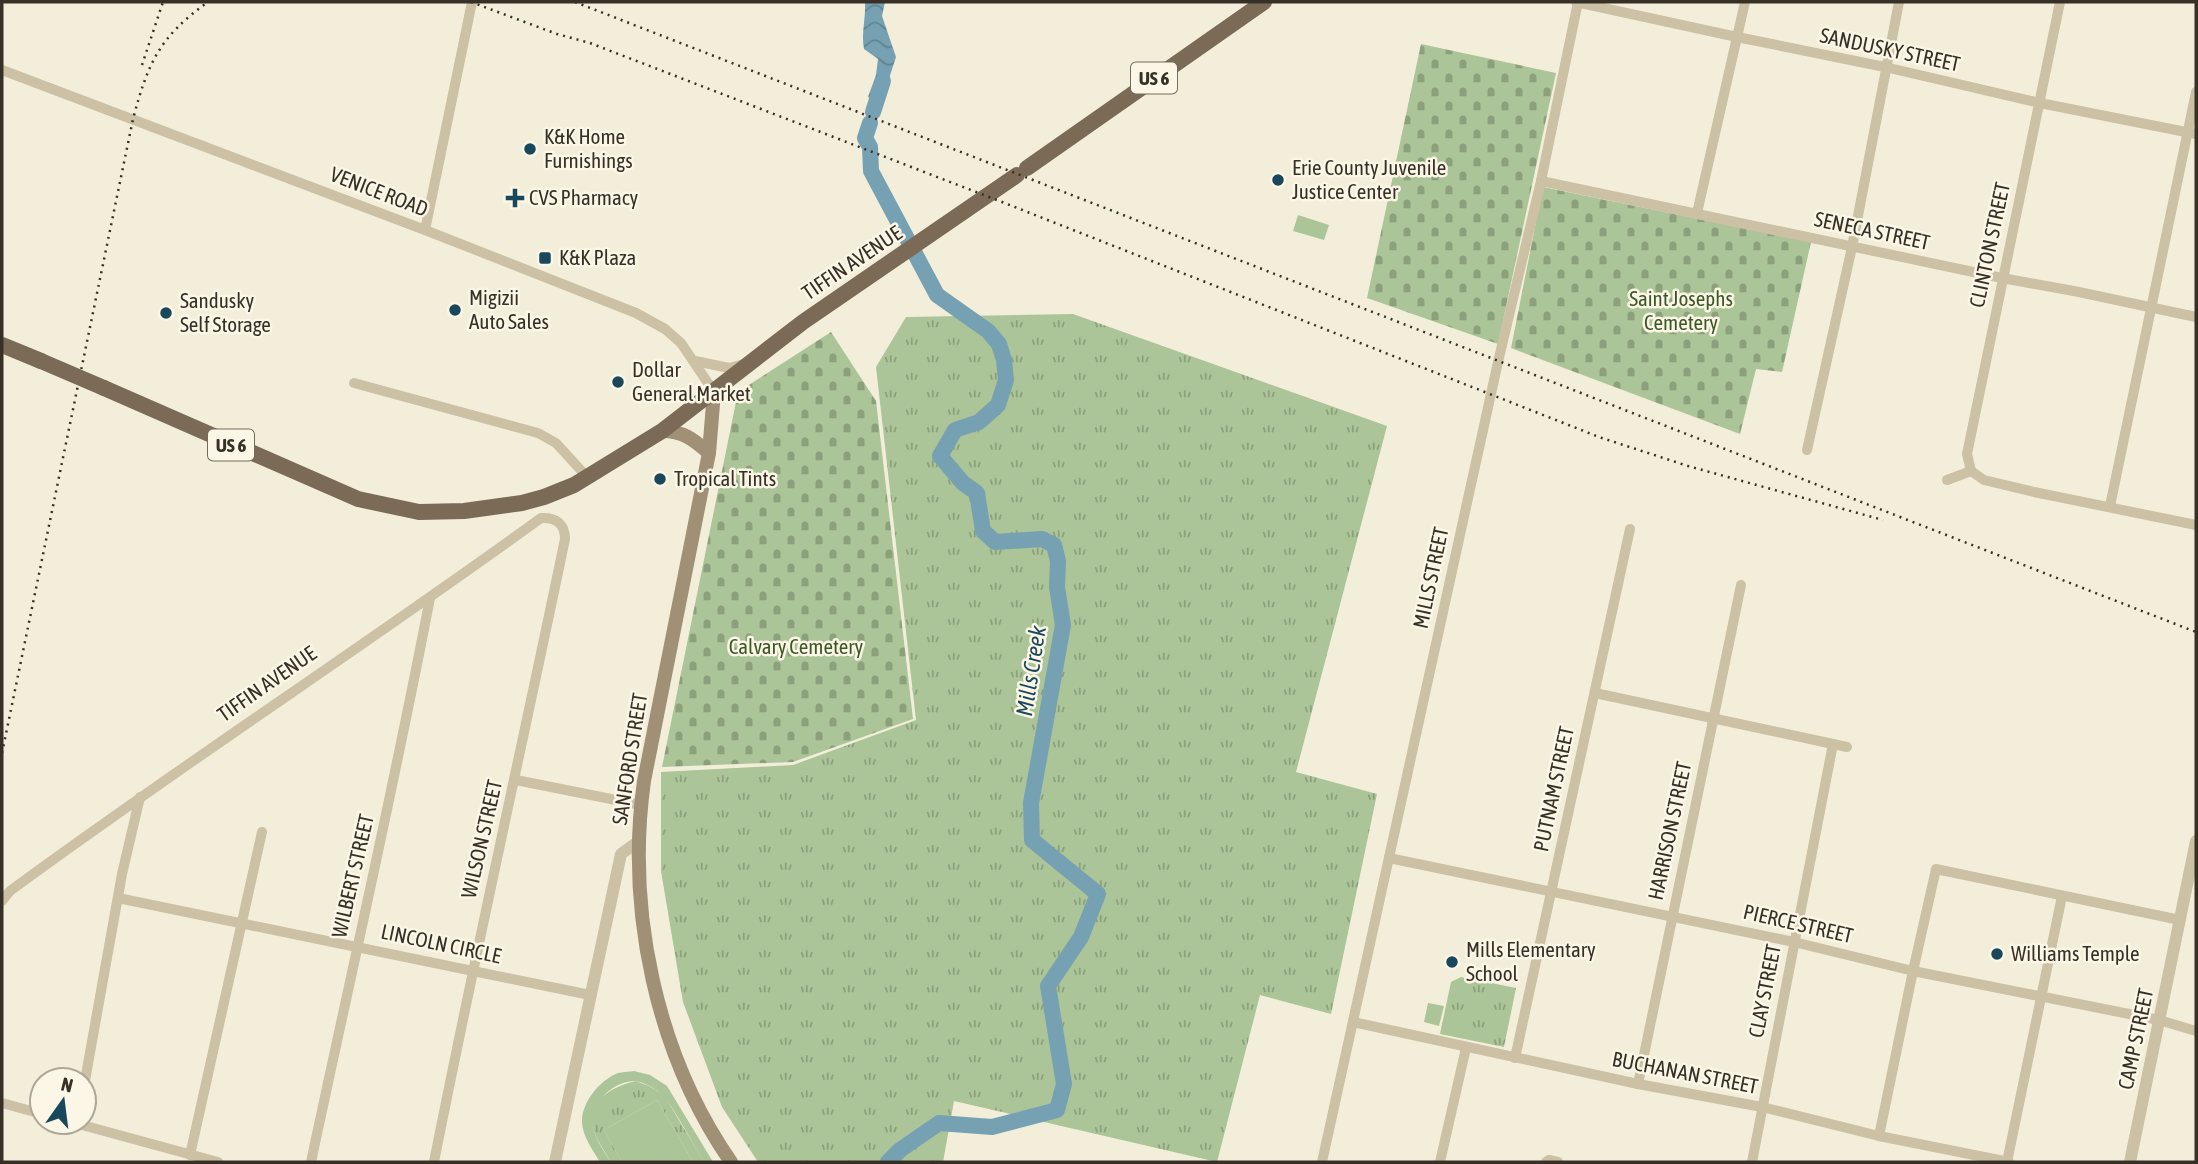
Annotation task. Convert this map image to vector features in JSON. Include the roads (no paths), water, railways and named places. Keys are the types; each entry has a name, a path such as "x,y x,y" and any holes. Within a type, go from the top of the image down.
{"main road":[{"name":"TIFFIN AVENUE","path":"715,392 803,321 1264,2"},
{"name":"US 6","path":"2,345 330,488 358,499 419,512 497,508 544,497 589,478 662,432 715,392"},
{"name":"SANFORD STREET","path":"639,841 641,805 652,738 709,453 715,392"},
{"path":"662,432 675,431 685,434 709,453"},
{"path":"639,841 641,911 655,988 682,1071 702,1114 731,1162"}],"street":[{"path":"425,230 472,2"},
{"name":"SANDUSKY STREET","path":"1577,2 1885,67 2040,103 2192,133"},
{"name":"MILLS STREET","path":"1322,1162 1541,181 1577,2"},
{"path":"1697,213 1745,2"},
{"path":"1807,450 1852,247 1899,2"},
{"name":"CLINTON STREET","path":"1971,471 1967,454 2060,2"},
{"name":"VENICE ROAD","path":"2,70 636,313 665,329 681,343 715,392"},
{"path":"2110,506 2151,308 2192,133 2196,92"},
{"name":"SENECA STREET","path":"1541,181 2196,317"},
{"path":"695,361 729,368 754,362"},
{"path":"354,383 538,433 556,443 589,478"},
{"path":"1947,480 1971,471 1984,480 2196,525"},
{"name":"TIFFIN AVENUE","path":"2,901 9,891 140,797 430,598 541,518 551,517 562,525"},
{"name":"WILSON STREET","path":"434,1162 472,970 516,780 565,539 562,525"},
{"name":"PUTNAM STREET","path":"1515,1058 1630,529"},
{"name":"HARRISON STREET","path":"1638,1084 1741,585"},
{"name":"WILBERT STREET","path":"312,1162 356,946 402,745 430,598"},
{"path":"1595,693 1847,747"},
{"name":"CLAY STREET","path":"1752,1162 1833,744"},
{"path":"516,780 641,805"},
{"path":"88,1066 122,874 140,797"},
{"path":"190,1155 262,832"},
{"name":"SANFORD STREET","path":"555,1162 621,854 639,841"},
{"name":"CAMP STREET","path":"2130,1162 2196,841"},
{"name":"PIERCE STREET","path":"1389,858 1794,942 1913,971 2159,1020 2196,1031"},
{"path":"1879,1136 1936,869 2180,920"},
{"path":"2008,1162 2062,896"},
{"name":"LINCOLN CIRCLE","path":"118,898 590,995"},
{"name":"BUCHANAN STREET","path":"1353,1022 1638,1084 1762,1107 1879,1136 2008,1162"},
{"path":"1440,1162 1466,1048"},
{"path":"2,1103 28,1110"},
{"path":"98,1129 218,1162"},
{"path":"1546,1162 1558,1162"}],"water":[{"path":"865,2 885,2 882,16 896,57 881,103 868,97 876,75 878,59 864,49"}],"waterway":[{"name":"Mills Creek","path":"873,112 883,81"},
{"name":"Mills Creek","path":"870,123 865,138 870,147 871,171 937,295 988,331 999,344 1004,360 1006,380 998,405 979,422 955,430 940,456 963,483 977,493 983,531 995,542 1042,539 1054,545 1058,561 1057,587 1063,625 1031,803 1032,840 1098,894 1081,937 1048,986 1064,1084 1057,1110 992,1127 939,1123 900,1150 888,1162"}],"railway":[{"path":"142,65 163,2"},
{"path":"2,753 133,119 144,82 158,53 178,27 208,2"},
{"path":"471,2 557,34 590,43 1599,437 1688,466 1883,520"},
{"path":"575,2 2196,632"}],"place":[{"name":"K&K Home Furnishings","path":"530,149"},
{"name":"Erie County Juvenile Justice Center","path":"1278,180"},
{"name":"CVS Pharmacy","path":"515,198"},
{"name":"K&K Plaza","path":"545,258"},
{"name":"Migizii Auto Sales","path":"455,310"},
{"name":"Sandusky Self Storage","path":"166,313"},
{"name":"Dollar General Market","path":"618,382"},
{"name":"Tropical Tints","path":"660,479"},
{"name":"Williams Temple","path":"1997,954"},
{"name":"Mills Elementary School","path":"1452,962"}],"park label":[{"name":"Saint Josephs Cemetery","path":"1681,311"},
{"name":"Calvary Cemetery","path":"796,647"}]}
